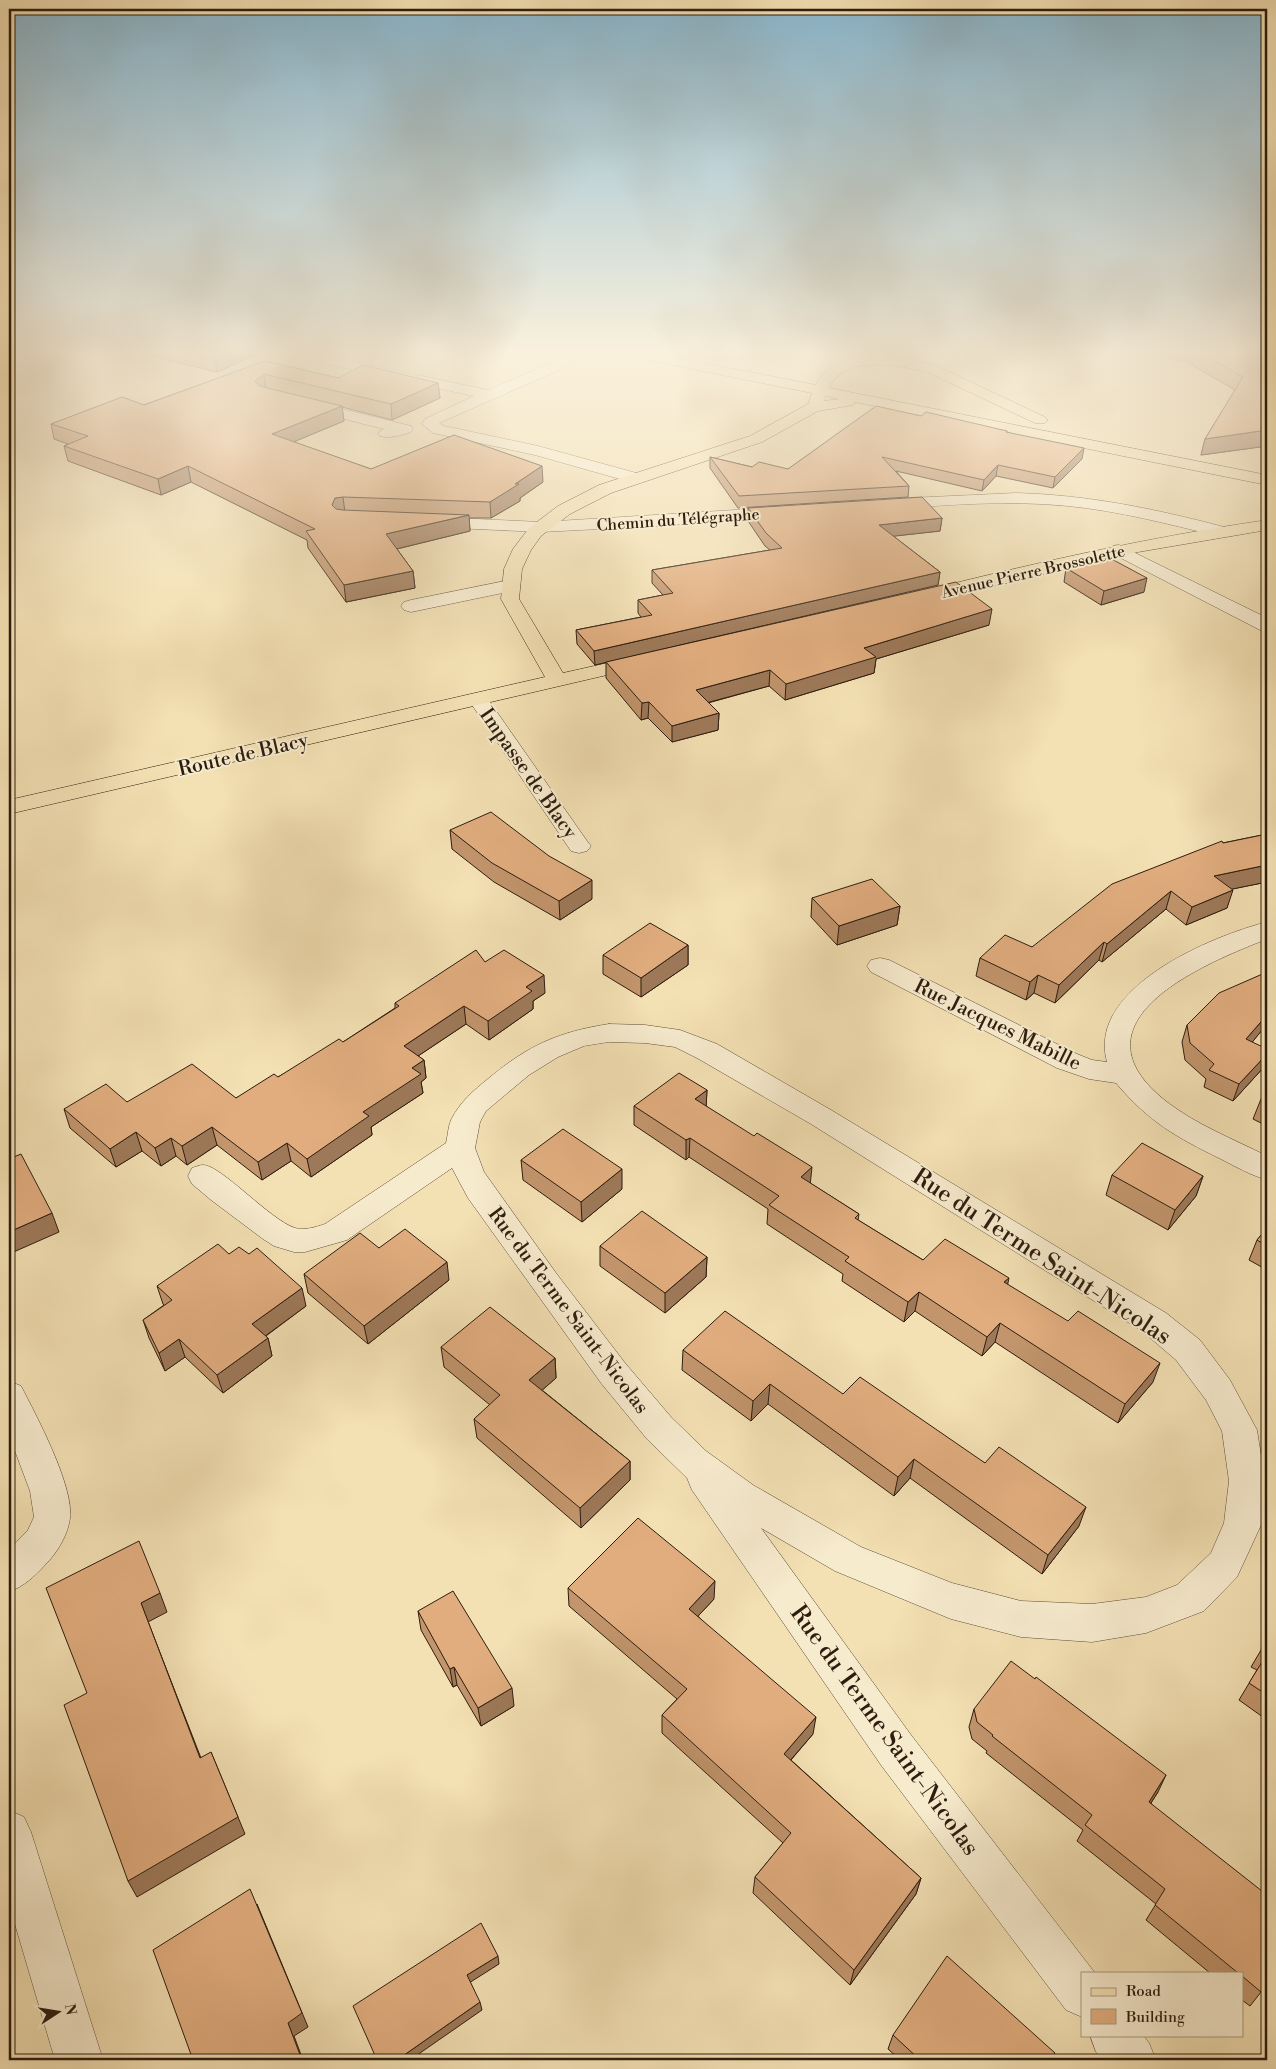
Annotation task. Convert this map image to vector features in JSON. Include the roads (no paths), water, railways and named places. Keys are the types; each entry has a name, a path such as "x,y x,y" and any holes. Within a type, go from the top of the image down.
{"main road":[{"path":"557,680 513,608 510,599 513,569 522,549 541,527 584,498 634,478 726,449"},
{"path":"1111,449 1267,480"},
{"path":"1169,449 1267,468"},
{"name":"Avenue Pierre Brossolette","path":"906,601 1119,550 1218,531 1267,525"},
{"path":"478,699 662,657"},
{"name":"Route de Blacy","path":"9,807 478,699"}],"street":[{"path":"526,449 634,478"},
{"path":"874,505 980,499 1093,503 1163,517 1218,531"},
{"name":"Chemin du Télégraphe","path":"410,522 541,527 658,522 797,511"},
{"path":"1119,550 1267,626"},
{"path":"411,606 510,586"},
{"name":"Impasse de Blacy","path":"478,699 579,846"},
{"path":"1267,930 1188,963 1163,979 1142,997 1124,1017 1118,1036 1118,1054 1125,1074 1142,1095 1158,1109 1181,1124 1267,1169"},
{"name":"Rue Jacques Mabille","path":"880,966 1067,1061 1089,1069 1125,1074"},
{"name":"Rue du Terme Saint-Nicolas","path":"609,1033 645,1034 686,1042 707,1051 821,1117 1154,1322 1188,1350 1218,1390 1239,1430 1247,1481 1243,1523 1224,1565 1190,1598 1146,1615 1092,1623 1021,1619 951,1601 848,1558 740,1496 693,1462 659,1428 613,1373 545,1282 479,1190 469,1172 460,1148 465,1122 476,1104 519,1068 548,1050 579,1038 609,1033"},
{"path":"203,1176 278,1235 294,1240 316,1240 336,1232 460,1148"},
{"path":"9,1396 48,1490 52,1517 45,1537 9,1574"},
{"name":"Rue du Terme Saint-Nicolas","path":"693,1462 896,1750 1081,1993"},
{"path":"9,1832 78,2060"},
{"path":"1114,2036 1132,2060"}]}
